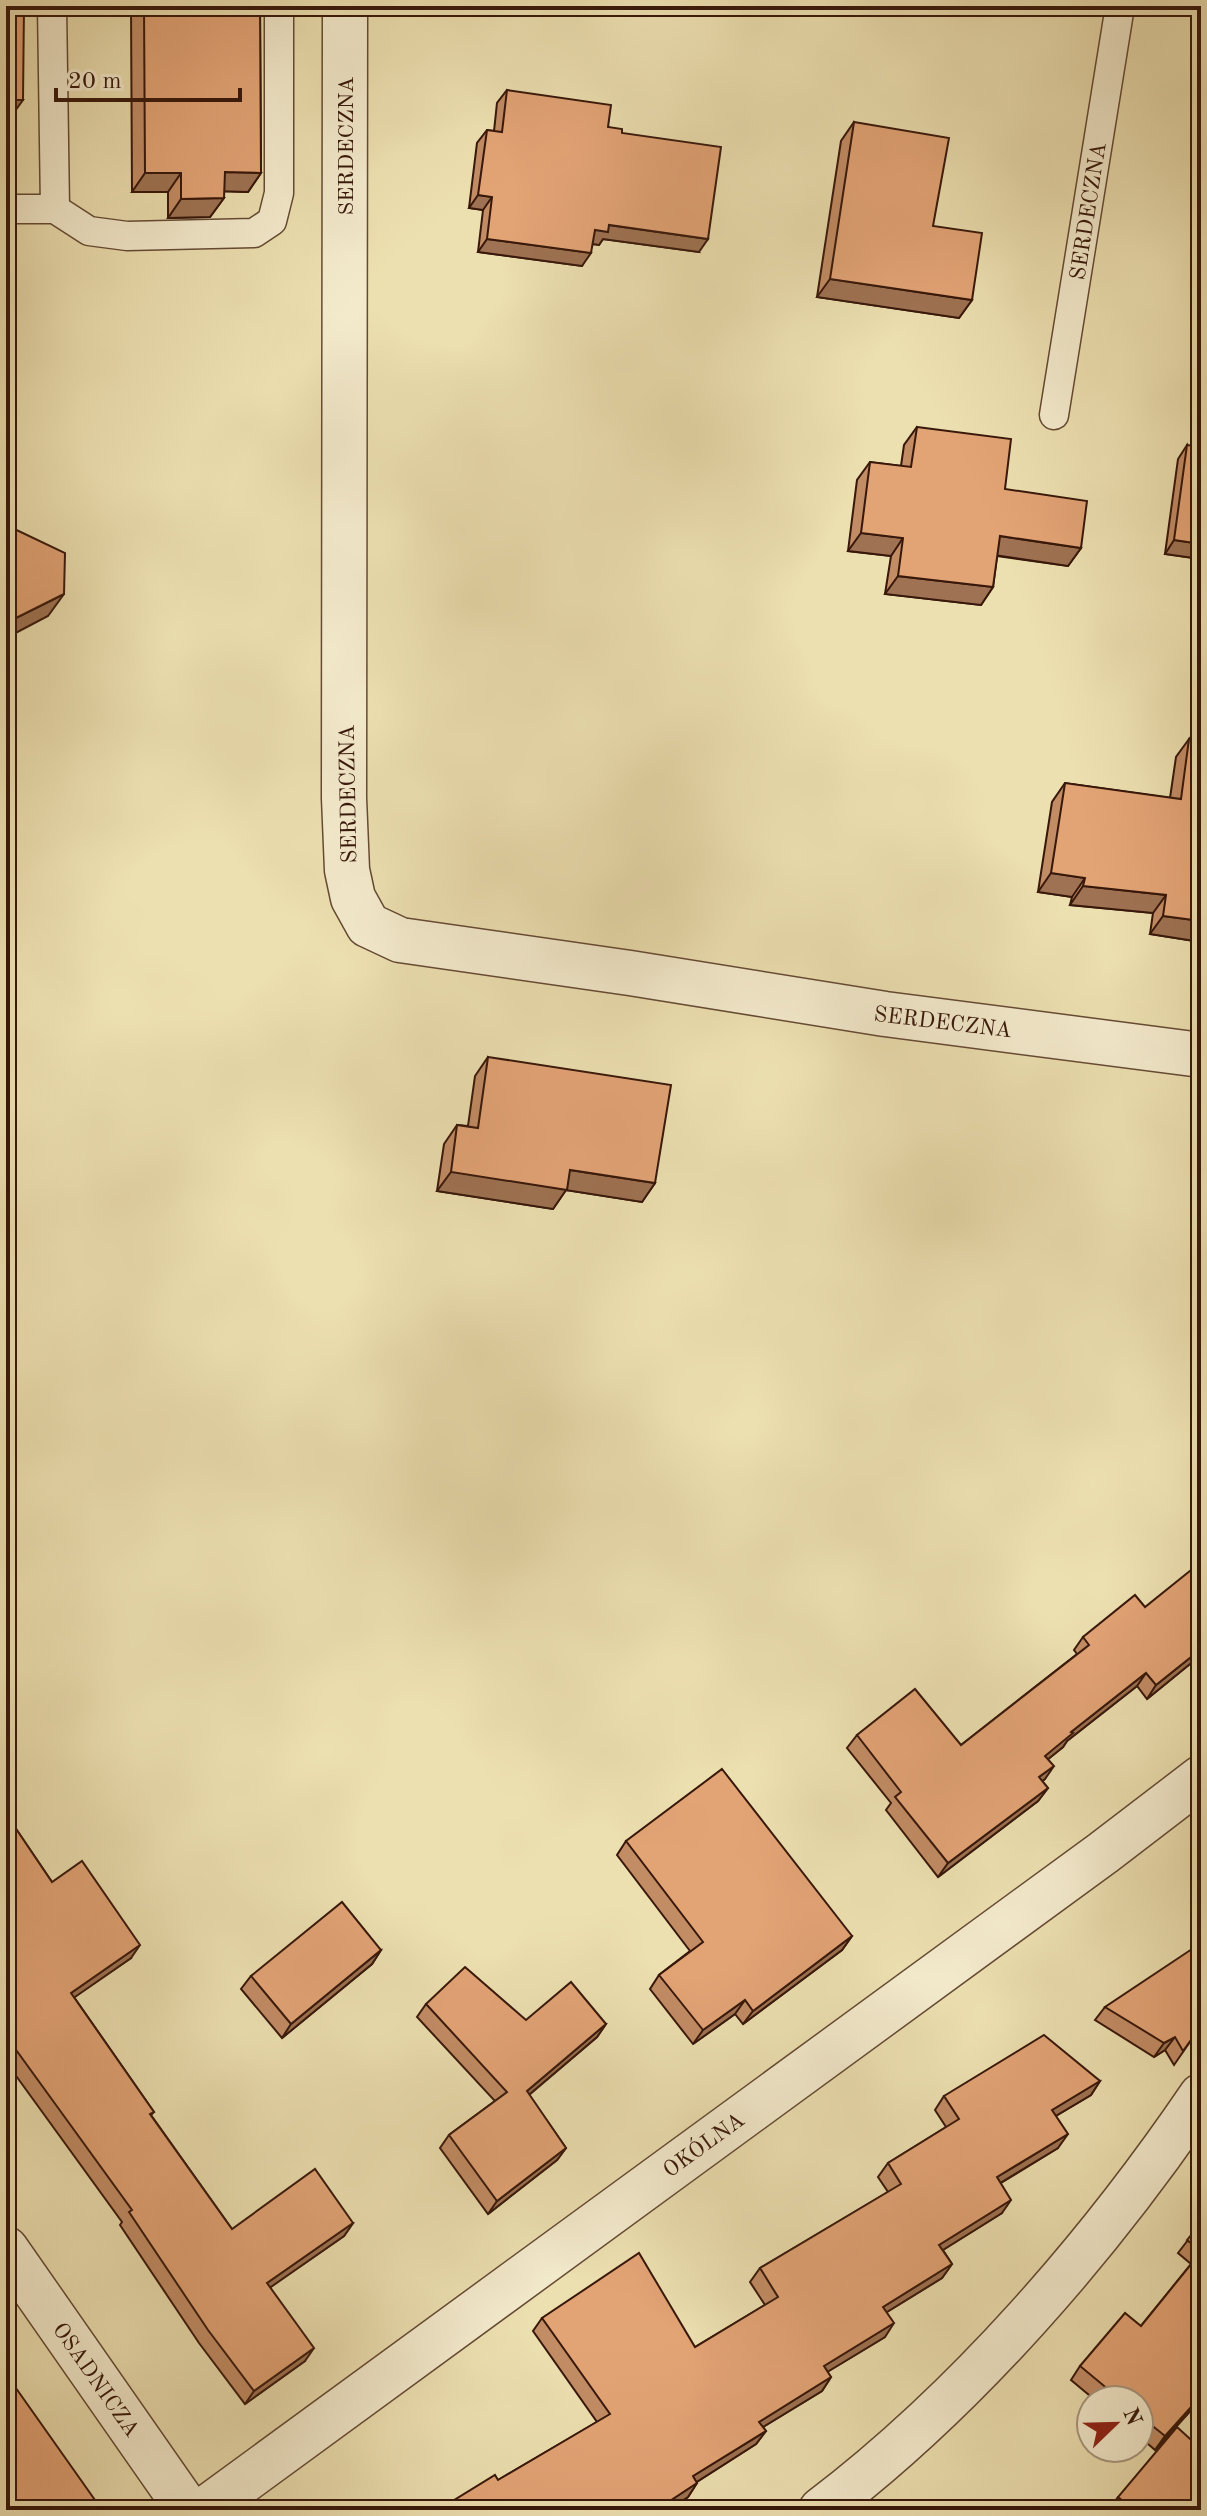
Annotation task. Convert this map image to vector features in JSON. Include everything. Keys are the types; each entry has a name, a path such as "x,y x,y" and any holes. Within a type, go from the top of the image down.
{"street":[{"name":"SERDECZNA","path":"345,6 345,810 347,870 353,898 368,925 400,940 460,950 630,973 885,1014 1201,1055"},
{"name":"OKÓLNA","path":"204,2510 1103,1853 1201,1778"},
{"path":"826,2509 904,2442 1038,2306 1180,2127 1201,2096"},
{"name":"OSADNICZA","path":"6,2249 188,2510"}],"lane":[{"path":"52,6 55,209"},
{"path":"6,209 55,209 89,231 127,236 254,233 272,221 279,193 279,6"},
{"name":"SERDECZNA","path":"1054,415 1120,6"}],"building":[{"path":"6,6 24,6 23,100 6,100"},
{"path":"144,6 260,6 261,173 225,172 224,198 181,199 181,173 145,173"},
{"path":"507,90 611,105 608,127 622,129 622,133 721,147 708,239 609,225 608,232 595,230 591,253 487,239 492,197 478,195 487,130 502,132"},
{"path":"854,122 949,138 933,226 982,233 972,300 830,279"},
{"path":"917,427 1011,439 1005,489 1087,501 1081,548 1000,536 993,587 898,576 903,538 861,533 870,462 911,467"},
{"path":"1187,445 1201,447 1201,544 1174,540"},
{"path":"6,525 65,553 64,594 6,623"},
{"path":"1189,739 1201,741 1201,921 1163,916 1166,895 1083,886 1085,878 1051,873 1065,783 1181,799"},
{"path":"488,1057 671,1085 655,1183 570,1170 567,1190 451,1172 457,1125 478,1128"},
{"path":"1201,1562 1201,1649 1156,1685 1146,1673 1071,1732 1045,1756 1054,1766 1039,1777 1048,1788 948,1863 895,1797 901,1792 857,1735 915,1689 961,1745 1089,1645 1083,1637 1135,1595 1145,1607"},
{"path":"722,1769 852,1936 753,2011 745,2000 703,2030 659,1975 703,1942 626,1841"},
{"path":"6,1814 52,1882 82,1861 140,1945 71,1993 154,2112 150,2114 232,2229 315,2169 353,2223 267,2283 314,2348 254,2391 208,2330 129,2212 132,2210 6,2036 6,1939 10,1936 6,1931"},
{"path":"342,1902 381,1950 291,2024 251,1976"},
{"path":"1201,1943 1201,2026 1183,2051 1175,2037 1164,2043 1105,2007"},
{"path":"465,1967 526,2020 571,1982 606,2024 527,2091 566,2148 497,2201 449,2135 507,2092 426,2004"},
{"path":"1044,2035 1100,2081 1052,2110 1068,2134 997,2177 1011,2200 939,2245 952,2264 883,2307 894,2323 824,2366 831,2377 759,2422 766,2431 693,2476 697,2483 656,2510 645,2510 643,2507 637,2510 438,2510 495,2475 498,2480 610,2414 542,2318 639,2253 695,2347 778,2297 760,2268 901,2184 888,2163 959,2119 944,2096"},
{"path":"1201,2223 1201,2251 1187,2240"},
{"path":"1201,2252 1201,2396 1165,2436 1155,2428 1155,2384 1102,2384 1080,2366 1125,2313 1141,2326"},
{"path":"6,2374 102,2510 6,2510"},
{"path":"1177,2427 1201,2449 1201,2510 1134,2510 1118,2497 1146,2464 1155,2464 1155,2453"}]}
